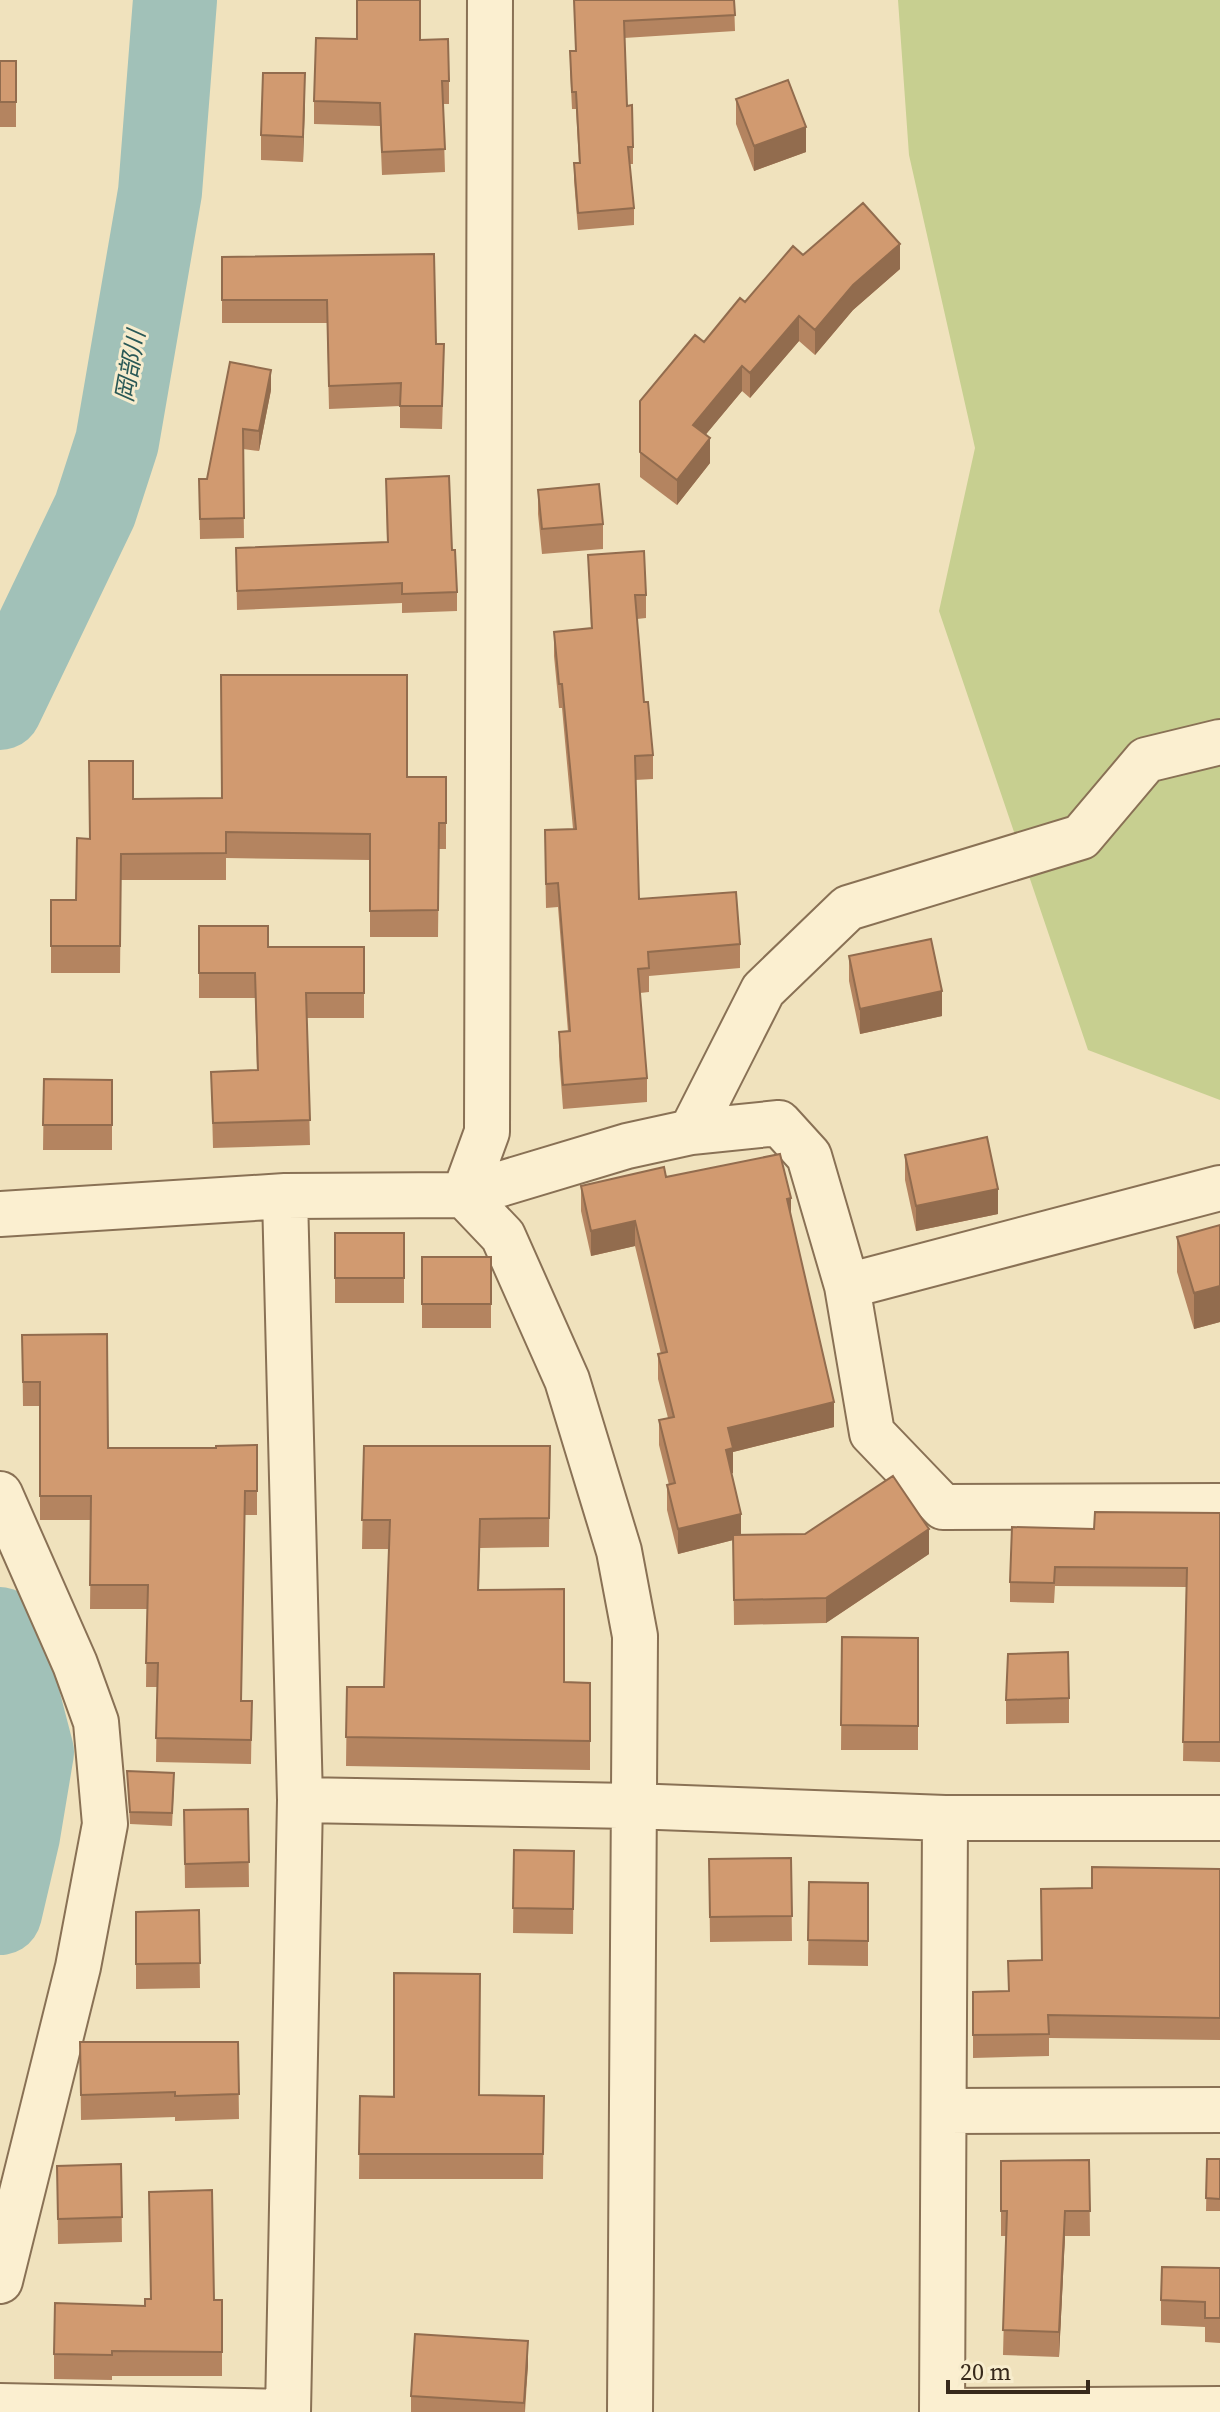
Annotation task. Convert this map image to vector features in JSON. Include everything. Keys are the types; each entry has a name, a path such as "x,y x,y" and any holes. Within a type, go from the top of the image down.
{"street":[{"path":"464,1195 487,1132 490,0"},
{"path":"691,1132 763,990 848,908 1081,837 1146,760 1220,742"},
{"path":"0,1214 285,1196 464,1195 627,1146 691,1132 779,1123 809,1156 847,1286 872,1433 943,1507 1220,1506"},
{"path":"847,1286 1220,1188"},
{"path":"464,1195 503,1236 567,1380 619,1551 635,1636 630,2412"},
{"path":"0,2406 288,2412 300,1800 285,1196"},
{"path":"0,1494 75,1664 96,1722 105,1824 78,1967 0,2281"},
{"path":"300,1800 632,1806 945,1818 1220,1818"},
{"path":"945,1818 942,2412 1220,2409"},
{"path":"945,2111 1220,2110"}],"green space":[{"path":"898,0 1220,0 1220,1100 1088,1050 939,611 975,448 909,155"}],"building":[{"path":"357,0 420,0 420,40 448,39 449,81 442,81 445,149 382,152 380,103 314,101 316,38 357,39"},
{"path":"574,0 734,0 735,15 624,21 627,106 632,105 633,147 628,147 634,208 578,213 574,163 580,163 570,51 576,51"},
{"path":"0,61 16,61 16,102 0,102"},
{"path":"263,73 305,73 303,137 261,135"},
{"path":"788,80 806,127 754,146 736,99"},
{"path":"863,203 900,244 853,285 815,330 799,316 750,373 742,366 693,425 710,438 677,480 640,452 640,401 695,335 704,342 740,298 745,302 793,246 803,255"},
{"path":"434,254 436,344 444,344 442,406 400,406 401,383 329,386 327,300 222,300 222,257"},
{"path":"230,362 271,370 259,431 243,429 244,518 200,519 199,479 207,479"},
{"path":"449,476 457,592 402,594 402,583 237,591 236,548 388,542 386,479"},
{"path":"599,484 603,524 542,529 538,490"},
{"path":"644,551 646,595 635,595 644,702 648,702 653,755 635,756 639,899 736,892 740,944 648,952 649,968 638,969 647,1078 563,1085 559,1032 570,1031 558,883 546,884 545,830 576,829 554,632 592,628 588,555"},
{"path":"221,675 407,675 407,777 446,777 446,823 439,823 438,910 370,911 370,834 226,832 226,853 121,854 120,946 51,946 51,900 76,900 77,838 90,839 89,761 133,761 133,799 222,798"},
{"path":"199,926 268,926 268,947 364,947 364,993 306,993 310,1120 213,1123 211,1072 258,1070 255,973 199,973"},
{"path":"931,939 942,991 860,1009 849,956"},
{"path":"44,1079 112,1080 112,1125 43,1125"},
{"path":"987,1137 998,1189 916,1206 905,1155"},
{"path":"780,1154 791,1198 787,1199 834,1402 728,1428 733,1448 726,1450 741,1514 678,1529 667,1485 675,1483 659,1420 674,1417 658,1354 667,1352 635,1221 591,1231 581,1186 664,1167 666,1177"},
{"path":"1220,1225 1220,1286 1194,1293 1177,1237"},
{"path":"335,1233 404,1233 404,1278 335,1278"},
{"path":"422,1257 491,1257 491,1304 422,1304"},
{"path":"107,1334 108,1448 257,1445 257,1491 245,1491 241,1701 252,1701 251,1740 156,1738 158,1663 146,1663 148,1585 90,1585 91,1496 40,1496 40,1382 23,1382 22,1335"},
{"path":"364,1446 550,1446 549,1518 480,1519 478,1590 564,1589 564,1682 590,1683 590,1741 346,1737 347,1687 384,1687 390,1520 362,1520"},
{"path":"893,1476 929,1529 826,1598 734,1600 733,1535 805,1534"},
{"path":"1095,1512 1220,1513 1220,1742 1183,1742 1187,1568 1055,1567 1054,1583 1010,1582 1012,1527 1094,1529"},
{"path":"842,1637 918,1638 918,1726 841,1725"},
{"path":"1068,1652 1069,1698 1006,1700 1008,1654"},
{"path":"127,1771 174,1773 172,1813 130,1812"},
{"path":"248,1809 249,1862 185,1864 184,1810"},
{"path":"514,1850 574,1851 573,1909 513,1908"},
{"path":"791,1858 792,1916 710,1917 709,1859"},
{"path":"1092,1867 1220,1869 1220,2018 1048,2015 1049,2034 973,2035 973,1992 1009,1991 1008,1961 1042,1960 1041,1889 1092,1888"},
{"path":"809,1882 868,1883 868,1941 808,1940"},
{"path":"199,1910 200,1963 136,1964 136,1912"},
{"path":"394,1973 480,1974 479,2095 544,2096 543,2154 359,2154 360,2096 394,2097"},
{"path":"80,2042 238,2042 239,2094 175,2096 175,2092 81,2095"},
{"path":"1207,2159 1220,2159 1220,2199 1206,2198"},
{"path":"1089,2160 1090,2211 1065,2211 1059,2332 1003,2330 1007,2211 1001,2211 1001,2161"},
{"path":"121,2164 122,2217 58,2219 57,2166"},
{"path":"212,2190 214,2300 222,2300 222,2352 54,2354 55,2303 145,2306 145,2299 151,2299 149,2192"},
{"path":"1162,2267 1220,2268 1220,2318 1205,2318 1205,2302 1161,2300"},
{"path":"415,2334 528,2341 524,2403 411,2396"}],"waterway":[{"name":"岡部川","path":"0,708 95,510 117,442 160,192 175,0"},
{"name":"岡部川","path":"0,1629 32,1752 18,1836 0,1913"}]}
